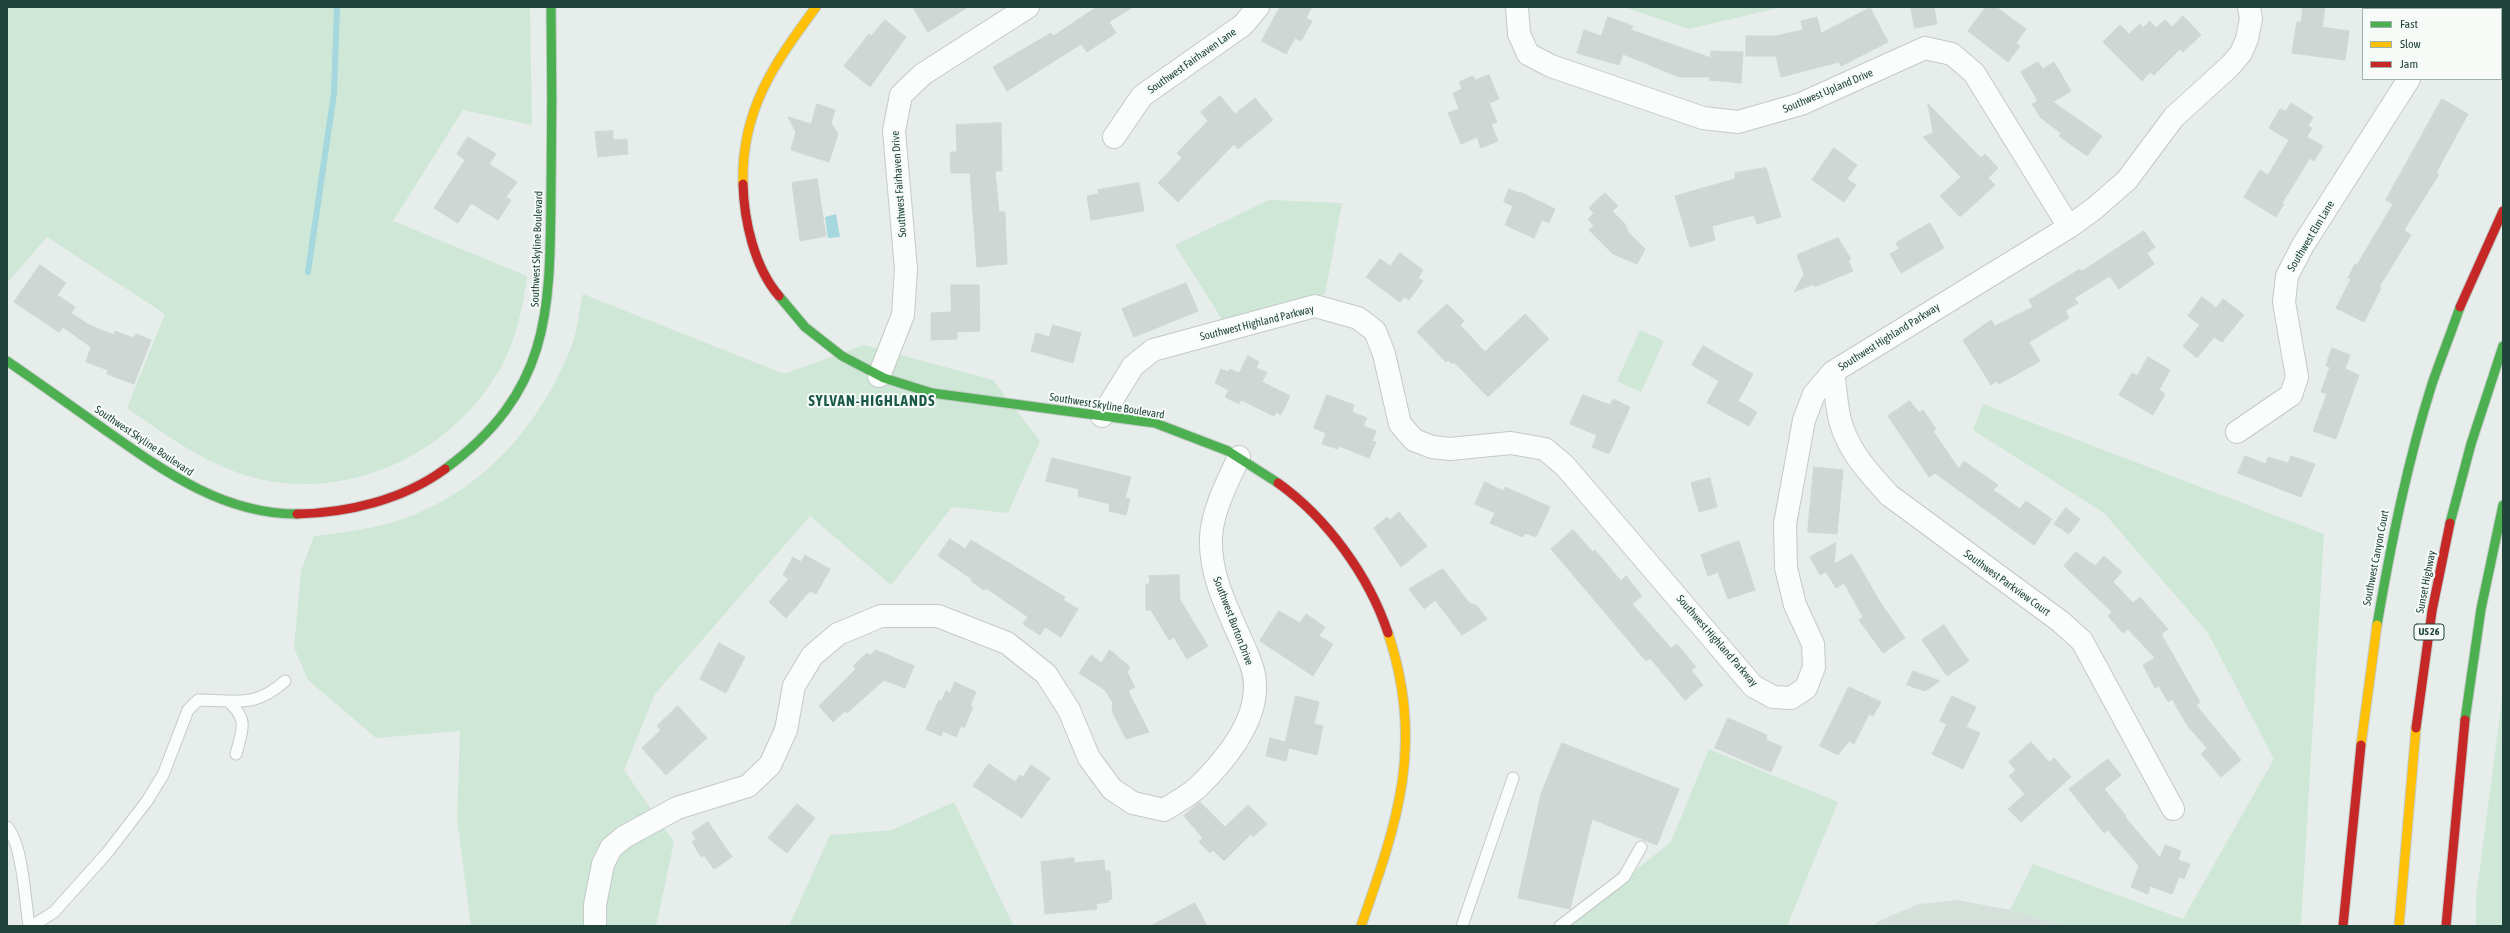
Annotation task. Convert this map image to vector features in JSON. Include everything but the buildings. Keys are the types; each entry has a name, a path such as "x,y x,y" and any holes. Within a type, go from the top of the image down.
{"main road":[{"name":"Southwest Skyline Boulevard","path":"7,361 182,482 241,507 287,514 306,515 347,510 370,505 411,489 444,472 488,432 514,399 532,363 544,327 550,284 551,7"},
{"name":"Southwest Skyline Boulevard","path":"816,7 773,66 753,111 743,159 743,198 746,229 764,276 780,298 833,349 858,367 907,387 932,393 1155,423 1175,429 1239,457 1260,470 1292,495 1343,548 1377,605 1401,676 1407,745 1402,795 1389,846 1361,926"},
{"name":"Southwest Canyon Court","path":"2343,926 2370,660 2388,552 2403,481 2439,361 2471,279 2503,211"},
{"name":"Sunset Highway","path":"2399,926 2414,751 2432,612 2464,465 2484,399 2503,346"},
{"path":"2446,926 2455,806 2472,668 2493,544 2503,505"}],"street":[{"name":"Southwest Fairhaven Drive","path":"879,376 903,315 906,269 894,131 901,95 923,74 1028,7"},
{"name":"Southwest Fairhaven Lane","path":"1114,137 1142,96 1243,25 1258,7"},
{"name":"Southwest Upland Drive","path":"1517,7 1519,34 1528,54 1551,66 1703,118 1738,122 1768,115 1801,104 1925,48 1952,54 1974,73 2069,227"},
{"name":"Southwest Highland Parkway","path":"1102,416 1134,366 1153,350 1315,306 1358,318 1375,331 1384,354 1400,424 1414,440 1432,448 1511,443 1545,449 1565,466 1753,686 1773,697 1791,698 1806,688 1814,667 1812,644 1794,604 1786,568 1785,524 1804,420 1814,394 1833,372 2069,227 2095,208 2127,180 2174,117 2237,57 2248,39 2251,19 2249,7"},
{"name":"Southwest Elm Lane","path":"2237,432 2291,395 2297,378 2284,302 2287,276 2303,246 2408,80"},
{"name":"Southwest Parkview Court","path":"1833,372 1841,426 1852,450 1866,471 1889,495 2061,622 2082,641 2173,809"},
{"name":"Southwest Burton Drive","path":"595,926 595,905 603,864 610,848 624,837 678,808 748,786 770,765 786,730 794,686 812,656 838,634 881,616 938,616 1007,643 1046,674 1069,710 1089,758 1112,789 1133,803 1164,810 1197,788 1243,734 1255,702 1252,666 1215,576 1211,537 1223,492 1239,457"}],"lane":[{"path":"7,827 12,833 20,857 30,926 54,912 107,853 147,801 163,775 188,710 198,700 229,702 253,701 271,693 285,681"},
{"path":"229,702 241,714 243,723 236,754"},
{"path":"1462,926 1513,778"},
{"path":"1560,926 1624,877 1641,847"}],"shaded area":[{"path":"1958,900 2010,910 2067,926 1873,926 1881,920 1919,904"}],"green space":[{"path":"7,7 530,7 532,125 463,110 393,221 527,276 524,298 516,332 503,363 484,394 460,420 432,443 400,462 367,475 332,482 295,484 259,479 223,467 190,450 127,408 165,314 47,237 7,283"},
{"path":"1624,7 1782,7 1689,29"},
{"path":"1269,200 1342,203 1325,294 1295,299 1223,321 1175,245"},
{"path":"583,294 784,374 864,345 993,380 1040,441 1008,513 952,507 891,585 810,516 655,694 624,770 674,842 656,926 471,926 457,819 460,731 376,738 308,680 294,648 301,571 314,536 371,528 412,516 451,496 474,480 496,461 516,441 533,418 562,369 575,336"},
{"path":"1640,330 1664,341 1641,392 1617,381"},
{"path":"1983,404 2324,534 2301,926 2067,926 2010,910 2033,864 2183,919 2274,759 2208,633 2104,513 1973,430"},
{"path":"2503,692 2503,926 2476,926 2476,897"},
{"path":"1709,749 1838,802 1787,926 1566,926 1671,842"},
{"path":"954,802 1013,925 1016,926 789,926 830,835 892,830"}],"water":[{"path":"836,214 840,237 828,238 825,217"}],"waterway":[{"path":"308,272 334,93 337,7"}],"traffic: fast":[{"path":"445,469 480,440 506,410 525,379 537,346 545,312 551,234 551,7"},
{"path":"779,296 805,327 842,356 884,378 932,393 1155,423 1228,451 1278,483"},
{"path":"2377,625 2407,474 2432,384 2460,307"},
{"path":"2450,523 2471,444 2503,346"},
{"path":"7,361 146,458 193,486 217,498 243,506 269,512 297,514"},
{"path":"2465,720 2481,609 2503,505"}],"traffic: slow":[{"path":"743,184 744,157 748,133 754,111 763,89 787,48 816,7"},
{"path":"2361,745 2377,625"},
{"path":"1361,926 1396,816 1402,781 1405,746 1405,710 1399,673 1388,633"},
{"path":"2399,926 2416,728"}],"traffic: jam":[{"path":"743,184 748,228 752,243 763,271 779,296"},
{"path":"2460,307 2503,211"},
{"path":"297,514 335,511 374,503 411,489 429,480 445,469"},
{"path":"1278,483 1313,513 1344,550 1370,590 1388,633"},
{"path":"2416,728 2432,611 2450,523"},
{"path":"2446,926 2465,720"},
{"path":"2343,926 2361,745"}],"district":[{"name":"SYLVAN-HIGHLANDS","path":"872,401"}]}
